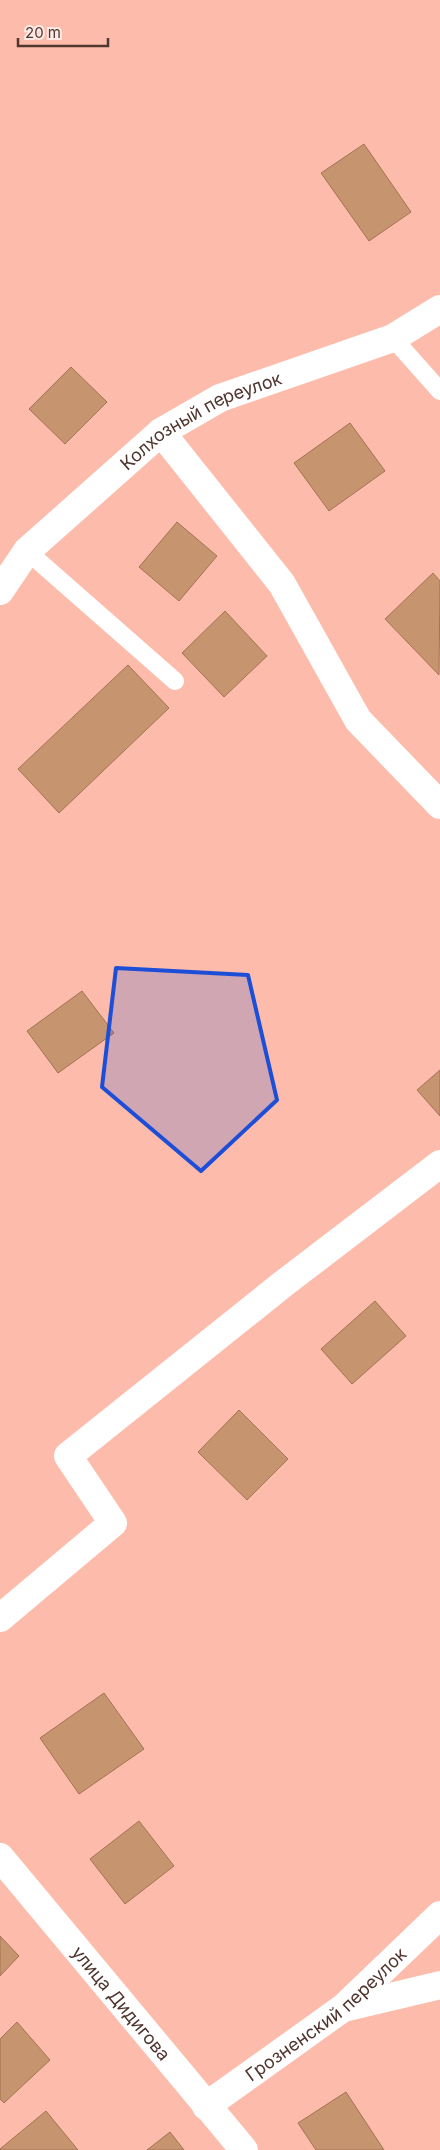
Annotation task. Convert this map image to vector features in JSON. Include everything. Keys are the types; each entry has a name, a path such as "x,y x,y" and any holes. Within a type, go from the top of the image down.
{"street":[{"name":"Колхозный переулок","path":"0,591 27,551 161,432 220,398 393,338 440,309"},
{"path":"161,432 282,584 358,720 440,805"},
{"path":"0,1618 113,1523 68,1456 283,1284 440,1164"},
{"name":"улица Дидигова","path":"0,1856 244,2150"},
{"name":"Грозненский переулок","path":"206,2106 343,2008 440,1915"},
{"path":"343,2008 440,1985"}],"lane":[{"path":"393,338 440,391"},
{"path":"27,551 175,681"}],"highlighted area":[{"path":"116,968 248,975 277,1100 201,1171 102,1087"}],"building":[{"path":"364,144 411,212 369,241 321,173"},
{"path":"71,367 107,402 65,444 29,409"},
{"path":"350,423 385,471 329,511 294,463"},
{"path":"177,522 217,556 179,601 139,567"},
{"path":"433,573 440,581 439,675 385,619"},
{"path":"225,611 267,656 224,697 182,653"},
{"path":"128,665 169,708 59,813 18,769"},
{"path":"82,991 114,1033 58,1073 27,1031"},
{"path":"440,1070 440,1116 417,1090"},
{"path":"375,1301 406,1336 352,1384 321,1349"},
{"path":"239,1410 288,1459 247,1500 198,1452"},
{"path":"104,1693 144,1749 79,1794 40,1738"},
{"path":"139,1821 174,1866 125,1904 90,1859"},
{"path":"0,1936 19,1956 0,1976"},
{"path":"17,2022 50,2060 4,2103 0,2099 0,2039"},
{"path":"346,2092 384,2150 316,2150 298,2123"},
{"path":"46,2111 78,2150 0,2150 0,2149"},
{"path":"170,2132 184,2150 147,2150"}]}
